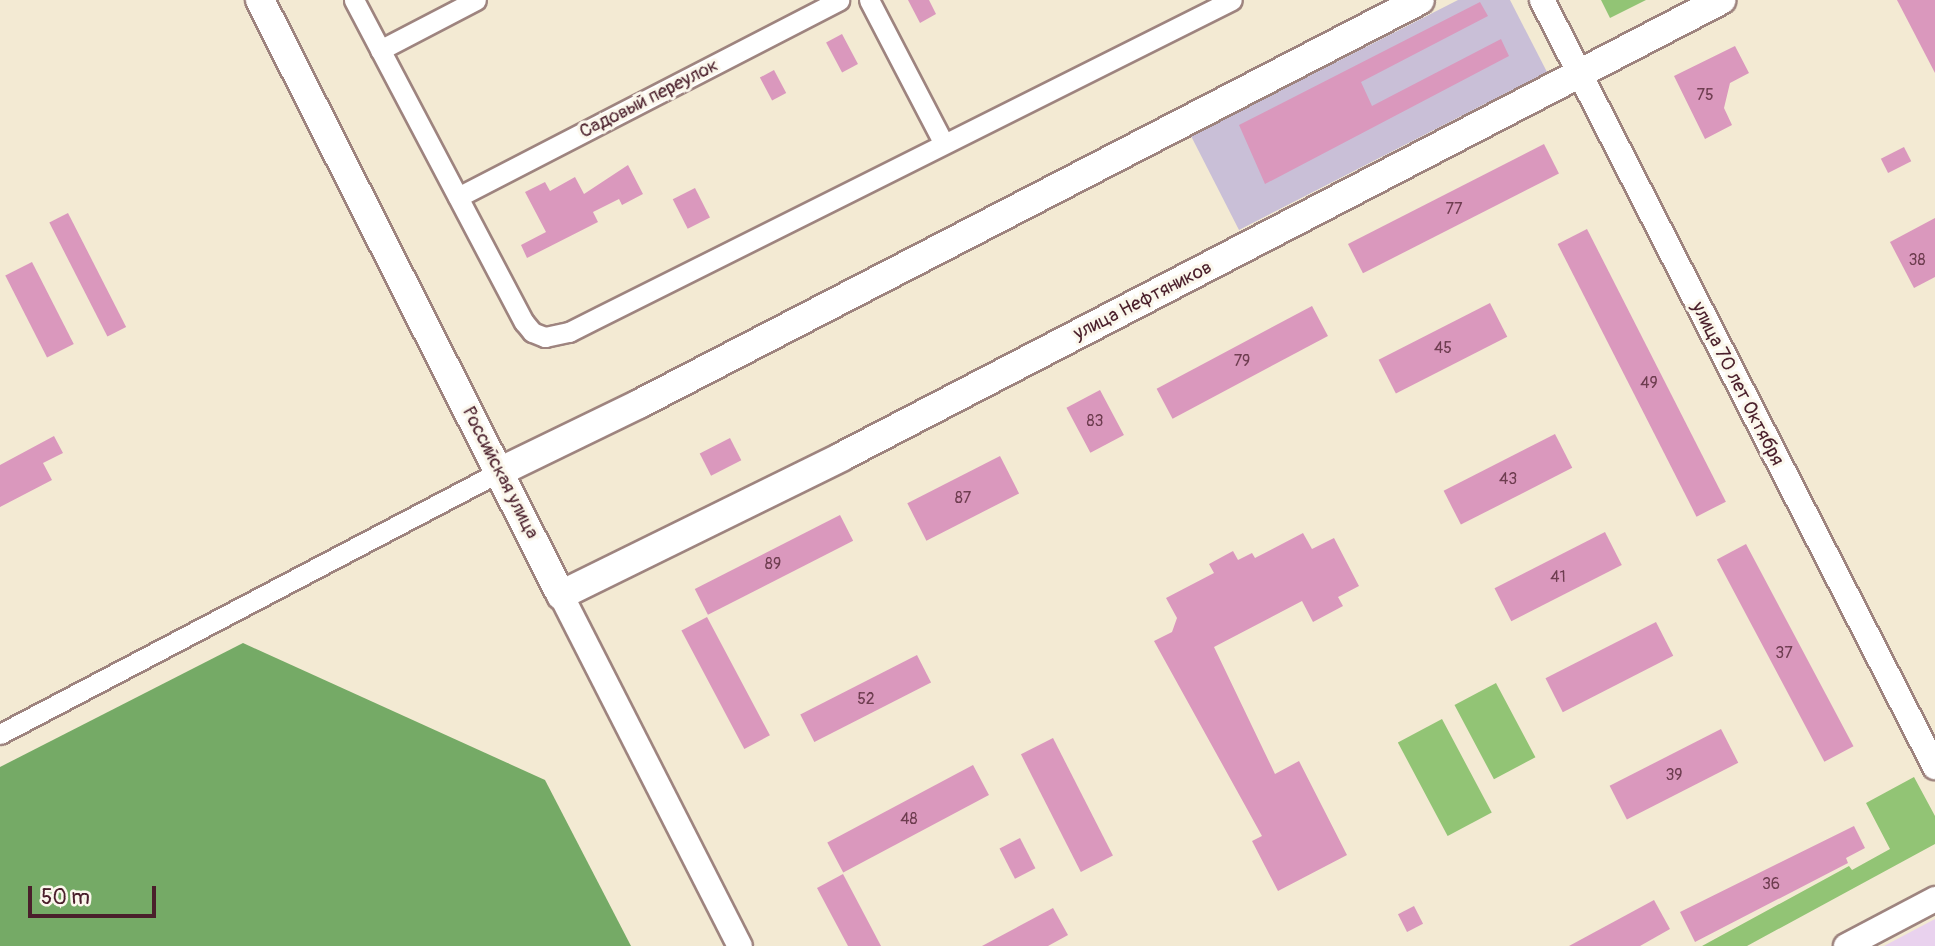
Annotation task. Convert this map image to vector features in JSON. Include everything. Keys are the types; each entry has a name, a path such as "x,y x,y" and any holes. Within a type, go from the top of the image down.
{"main road":[{"name":"Российская улица","path":"260,0 561,595"},
{"path":"499,472 1420,0"},
{"name":"улица Нефтяников","path":"561,595 841,457 1721,0"}],"street":[{"path":"354,0 524,322 545,337 569,332 1232,0"},
{"path":"380,50 476,0"},
{"name":"Садовый переулок","path":"458,197 839,0"},
{"path":"869,0 944,144"},
{"name":"улица 70 лет Октября","path":"1542,0 1935,766"},
{"path":"0,734 499,472"},
{"name":"Российская улица","path":"561,595 740,946"},
{"path":"1846,946 1935,900"}],"shaded area":[{"path":"1458,0 1510,0 1547,72 1239,230 1191,136"},
{"path":"1935,919 1935,946 1884,946"}],"green space":[{"path":"1601,0 1646,0 1610,18"},
{"path":"243,643 545,780 631,946 0,946 0,767"},
{"path":"1496,683 1535,757 1494,779 1455,705"},
{"path":"1442,719 1492,813 1448,836 1398,742"},
{"path":"1914,777 1935,816 1935,844 1747,946 1702,946 1849,866 1852,870 1890,849 1866,803"}],"building":[{"path":"908,0 929,0 936,14 920,23"},
{"path":"1897,0 1935,0 1935,73"},
{"path":"1480,2 1488,16 1361,82 1372,106 1501,39 1509,56 1265,184 1239,125"},
{"path":"842,34 858,64 842,72 826,42"},
{"path":"1735,46 1749,73 1730,83 1724,108 1732,125 1705,139 1674,76"},
{"path":"774,70 786,93 772,100 760,78"},
{"path":"1544,144 1559,173 1363,273 1348,244"},
{"path":"1904,147 1911,161 1888,173 1881,159"},
{"path":"628,165 643,194 622,205 619,199 593,212 598,222 527,258 521,245 546,232 525,192 545,182 550,191 575,177 584,194"},
{"path":"695,188 710,217 688,229 673,199"},
{"path":"68,213 126,327 107,337 49,223"},
{"path":"1935,218 1935,277 1914,288 1890,242"},
{"path":"1587,229 1726,502 1697,517 1558,244"},
{"path":"32,262 74,344 47,358 5,276"},
{"path":"1490,303 1507,337 1396,394 1379,360"},
{"path":"1312,306 1328,336 1173,419 1157,389"},
{"path":"1100,390 1124,435 1090,453 1066,408"},
{"path":"1555,434 1572,468 1461,525 1444,491"},
{"path":"54,436 63,453 43,463 52,480 0,507 0,465"},
{"path":"730,438 741,460 711,476 700,453"},
{"path":"1000,456 1019,493 926,541 907,503"},
{"path":"840,515 853,541 708,615 695,589"},
{"path":"1605,532 1622,565 1511,621 1495,588"},
{"path":"1303,533 1312,549 1334,538 1359,586 1338,597 1343,606 1313,622 1302,601 1214,647 1275,774 1299,761 1347,855 1278,891 1252,841 1262,836 1154,641 1172,632 1177,618 1166,598 1214,573 1209,564 1233,551 1238,560 1252,553 1255,558"},
{"path":"1746,544 1854,746 1824,762 1717,559"},
{"path":"707,617 770,735 744,749 681,631"},
{"path":"1656,622 1673,656 1563,712 1546,678"},
{"path":"917,655 931,683 814,742 800,714"},
{"path":"1721,729 1738,763 1627,820 1610,786"},
{"path":"1053,738 1113,856 1081,872 1021,754"},
{"path":"973,765 989,795 843,872 827,842"},
{"path":"1854,826 1865,848 1846,858 1848,863 1695,942 1680,912"},
{"path":"1020,838 1035,868 1015,879 1000,848"},
{"path":"843,874 881,946 848,946 817,888"},
{"path":"1654,900 1670,929 1640,946 1569,946"},
{"path":"1414,906 1423,924 1407,932 1398,914"},
{"path":"1053,908 1068,935 1048,946 982,946"}]}
